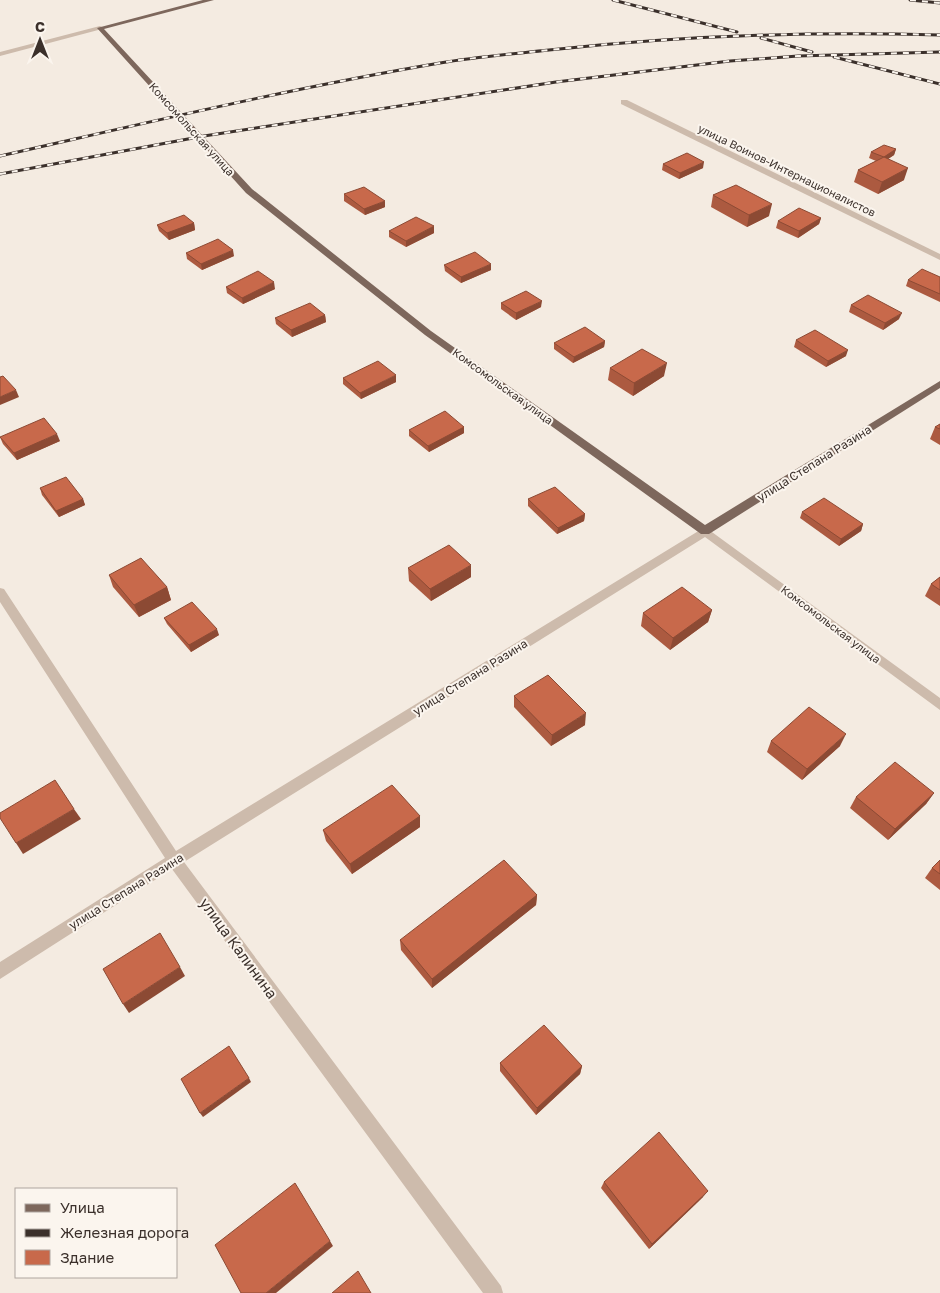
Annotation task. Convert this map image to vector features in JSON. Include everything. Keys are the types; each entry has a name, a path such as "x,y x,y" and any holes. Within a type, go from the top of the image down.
{"main road":[{"path":"100,28 211,0"},
{"name":"Комсомольская улица","path":"100,28 249,191 428,332 705,531"},
{"name":"улица Степана Разина","path":"705,531 940,384"}],"street":[{"path":"0,54 100,28"},
{"name":"улица Воинов-Интернационалистов","path":"624,102 940,257"},
{"name":"Комсомольская улица","path":"705,531 940,705"},
{"name":"улица Степана Разина","path":"0,971 174,860 705,531"},
{"name":"улица Калинина","path":"0,592 174,860 494,1293"}],"building":[{"path":"884,145 896,149 884,157 871,152"},
{"path":"687,153 704,162 680,173 663,164"},
{"path":"884,157 908,168 882,182 858,170"},
{"path":"736,185 772,204 749,215 713,195"},
{"path":"364,187 385,201 364,209 344,194"},
{"path":"799,208 821,218 799,231 778,221"},
{"path":"184,215 194,223 167,233 157,225"},
{"path":"416,217 434,226 406,241 389,231"},
{"path":"218,239 233,250 201,264 186,253"},
{"path":"475,252 491,264 461,277 444,265"},
{"path":"922,269 940,277 940,294 908,280"},
{"path":"258,271 274,282 242,298 226,287"},
{"path":"526,291 542,301 516,313 501,303"},
{"path":"868,295 902,313 885,323 851,305"},
{"path":"310,303 325,315 291,330 275,318"},
{"path":"585,327 605,341 574,357 554,343"},
{"path":"815,330 848,350 828,361 796,340"},
{"path":"642,349 667,363 634,383 610,368"},
{"path":"378,361 396,375 360,393 343,378"},
{"path":"3,376 16,390 0,397 0,377"},
{"path":"445,411 464,427 428,446 409,430"},
{"path":"44,418 57,434 14,453 0,437"},
{"path":"66,477 83,499 56,511 40,488"},
{"path":"555,487 585,514 558,528 528,499"},
{"path":"824,498 863,524 841,539 802,512"},
{"path":"449,545 471,565 430,589 408,568"},
{"path":"141,558 167,587 134,605 109,575"},
{"path":"940,577 940,590 931,584"},
{"path":"682,587 712,610 673,638 643,613"},
{"path":"192,602 217,629 189,645 164,618"},
{"path":"548,675 586,713 552,735 514,696"},
{"path":"809,707 846,734 807,769 771,741"},
{"path":"895,762 934,793 895,829 856,797"},
{"path":"55,780 74,809 16,843 0,818 0,813"},
{"path":"392,785 420,816 350,864 323,830"},
{"path":"504,860 537,895 432,979 400,940"},
{"path":"940,860 940,874 932,868"},
{"path":"160,933 180,967 123,1004 103,969"},
{"path":"544,1025 582,1066 537,1108 500,1063"},
{"path":"229,1046 249,1078 200,1113 181,1079"},
{"path":"659,1132 708,1191 652,1244 604,1182"},
{"path":"295,1183 330,1241 266,1293 241,1293 215,1245"},
{"path":"358,1271 371,1293 332,1293"}],"railway":[{"path":"613,0 737,32"},
{"path":"910,0 940,3"},
{"path":"0,156 274,95 467,59 598,45 695,38 793,34 940,35"},
{"path":"761,38 812,52"},
{"path":"0,174 204,136 556,82 730,61 798,56 940,52"},
{"path":"834,57 940,84"}]}
